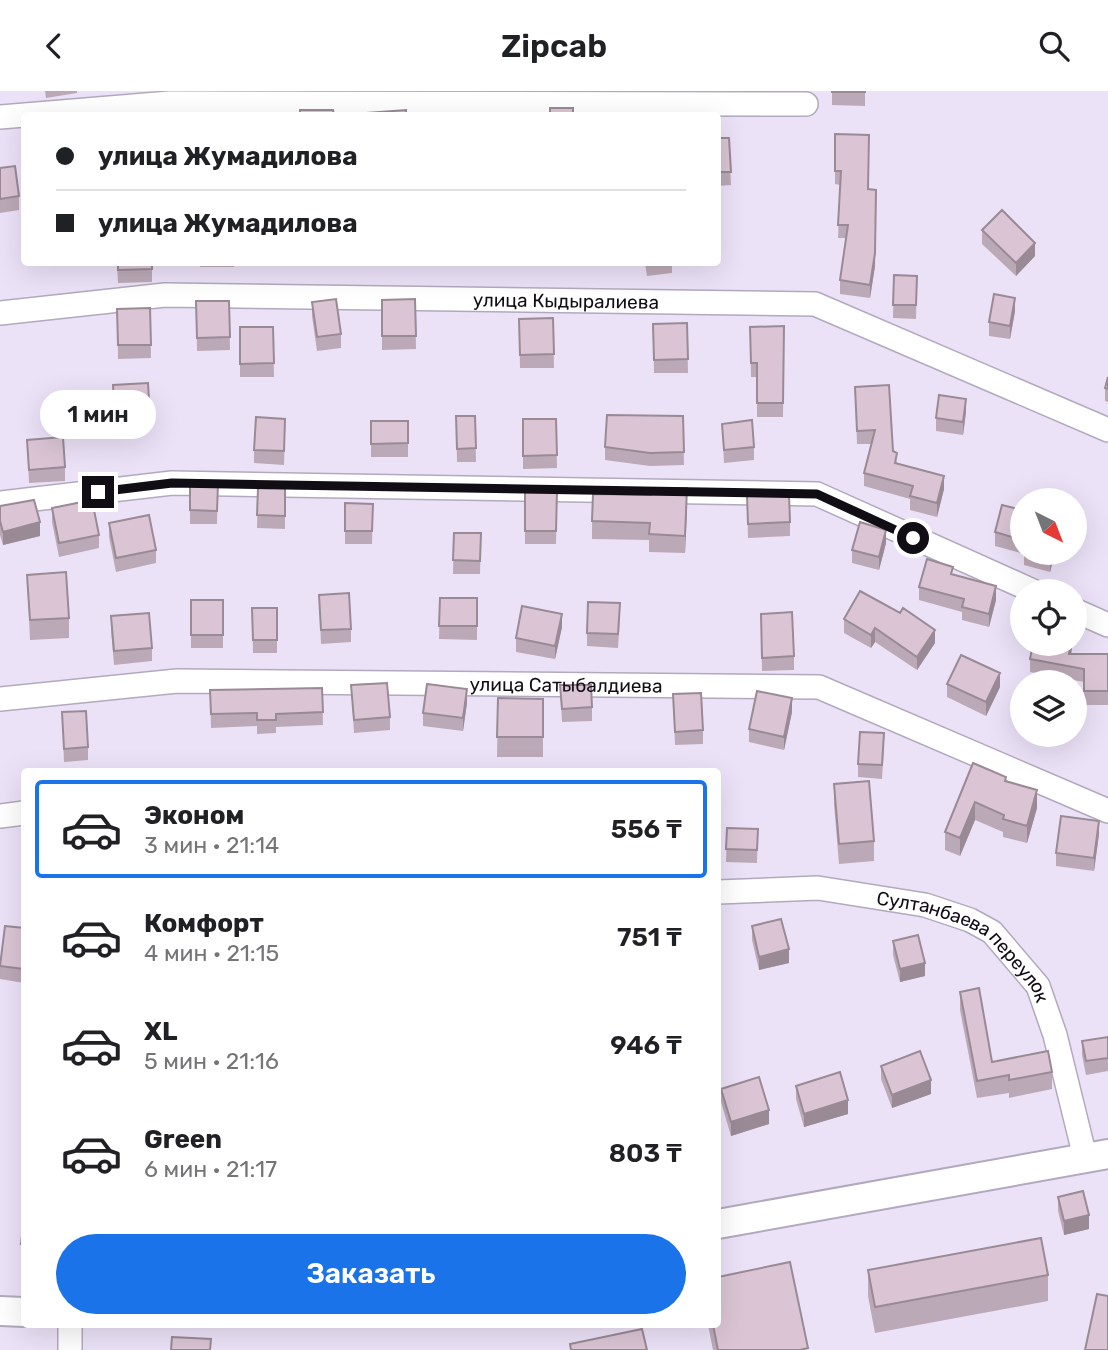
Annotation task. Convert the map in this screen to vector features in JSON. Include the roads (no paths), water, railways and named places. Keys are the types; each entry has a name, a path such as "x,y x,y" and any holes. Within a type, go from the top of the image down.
{"main road":[{"path":"721,1223 1096,1156"},
{"path":"0,1311 21,1313"}],"street":[{"path":"61,112 170,103 566,97 806,104"},
{"path":"0,117 21,115"},
{"name":"улица Кыдыралиева","path":"0,313 165,295 815,304 1108,430"},
{"path":"0,503 172,483 817,494 1010,581"},
{"path":"1087,616 1108,625"},
{"name":"улица Сатыбалдиева","path":"0,699 177,681 819,687 1108,811"},
{"path":"0,816 21,813"},
{"name":"Султанбаева переулок","path":"721,892 818,888 925,905 970,920 992,932 1038,986 1096,1156"},
{"path":"70,1350 71,1328"}]}
